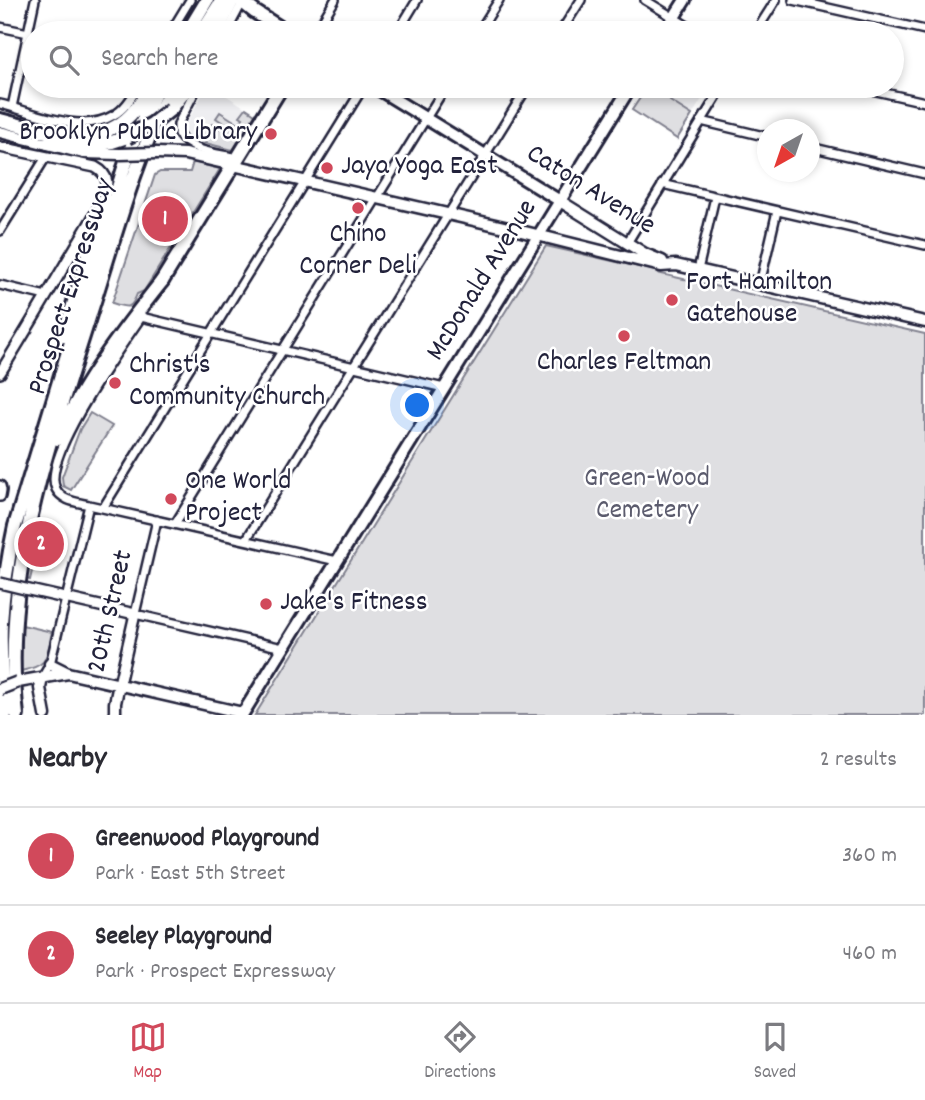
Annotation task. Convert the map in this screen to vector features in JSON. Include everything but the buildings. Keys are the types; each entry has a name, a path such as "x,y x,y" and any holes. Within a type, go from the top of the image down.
{"highway":[{"path":"194,21 207,0"},
{"path":"209,21 222,0"},
{"path":"225,21 239,1 270,21"},
{"path":"0,120 64,135 96,134 127,119 144,98"},
{"name":"Prospect Expressway","path":"5,715 1,674 1,625 6,572 15,526 123,171 153,98"},
{"name":"Prospect Expressway","path":"17,715 12,662 14,614 21,555 36,491 136,170 166,98"},
{"path":"48,143 93,145 127,137 152,124 171,109 180,98"},
{"path":"36,491 66,421 84,390 162,281 275,98"},
{"path":"51,403 56,364 104,199"}],"main road":[{"path":"672,21 685,0"},
{"name":"Caton Avenue","path":"393,98 626,243 650,257 676,265"},
{"name":"McDonald Avenue","path":"242,714 624,98"},
{"path":"0,132 83,153 157,153 235,162 661,267 676,265 925,322"},
{"path":"50,664 68,673 242,714"},
{"path":"0,689 68,673"},
{"path":"42,678 40,688 46,715"},
{"name":"20th Street","path":"115,715 119,684"}],"street":[{"path":"32,21 35,0"},
{"path":"177,21 190,0"},
{"path":"322,21 335,0"},
{"path":"404,21 417,0"},
{"path":"486,21 499,0"},
{"path":"568,21 581,0"},
{"path":"645,0 679,21"},
{"path":"763,21 776,0"},
{"path":"793,0 885,21"},
{"path":"231,21 239,1"},
{"path":"904,25 925,30"},
{"path":"0,27 21,31"},
{"path":"12,107 21,72"},
{"path":"904,97 925,102"},
{"path":"0,104 70,123 93,122 108,118 131,98"},
{"path":"192,98 178,124 178,134 200,149 235,162"},
{"path":"103,508 357,98"},
{"path":"174,524 438,98"},
{"path":"246,540 521,98"},
{"path":"626,243 715,98"},
{"path":"701,121 757,134"},
{"path":"0,147 95,167 103,171 108,182 104,199 0,373"},
{"path":"820,149 925,174"},
{"path":"0,231 46,157"},
{"path":"662,184 925,245"},
{"path":"698,270 715,197"},
{"path":"760,284 777,211"},
{"path":"162,281 70,429 54,479 58,492 68,499 89,505 337,561"},
{"path":"0,285 46,296"},
{"path":"141,317 444,388"},
{"path":"0,486 0,496"},
{"path":"42,678 50,664 89,505"},
{"name":"20th Street","path":"119,684 157,520"},
{"path":"0,583 283,648"},
{"path":"0,683 21,682"}],"shaded area":[{"path":"200,98 230,98 246,108 239,124 223,122 219,129 212,125 201,142 189,135 184,128"},
{"path":"667,98 703,98 692,115"}],"green space":[{"path":"640,98 668,98 692,115 677,139 632,110"},
{"path":"246,108 255,114 233,150 201,142 212,124 219,128 223,123 216,118 220,112 239,124 243,118 240,116"},
{"path":"193,162 220,169 144,291 137,294 131,305 112,303 155,175 160,172 190,172"},
{"name":"Green-Wood Cemetery","path":"546,246 925,334 925,715 255,715"},
{"path":"90,413 112,426 71,490 63,486 62,477 80,429"},
{"path":"37,525 53,529 45,560 35,558 30,580 26,579"},
{"path":"22,625 52,632 42,663 21,671"}],"place":[{"name":"Brooklyn Public Library","path":"271,134"},
{"name":"Jaya Yoga East","path":"327,168"},
{"name":"Chino Corner Deli","path":"358,208"},
{"name":"Greenwood Playground","path":"165,219"},
{"name":"Fort Hamilton Gatehouse","path":"672,300"},
{"name":"Charles Feltman","path":"624,336"},
{"name":"Christ's Community Church","path":"115,383"},
{"name":"One World Project","path":"171,499"},
{"name":"Seeley Playground","path":"41,544"},
{"name":"Jake's Fitness","path":"266,604"}]}
